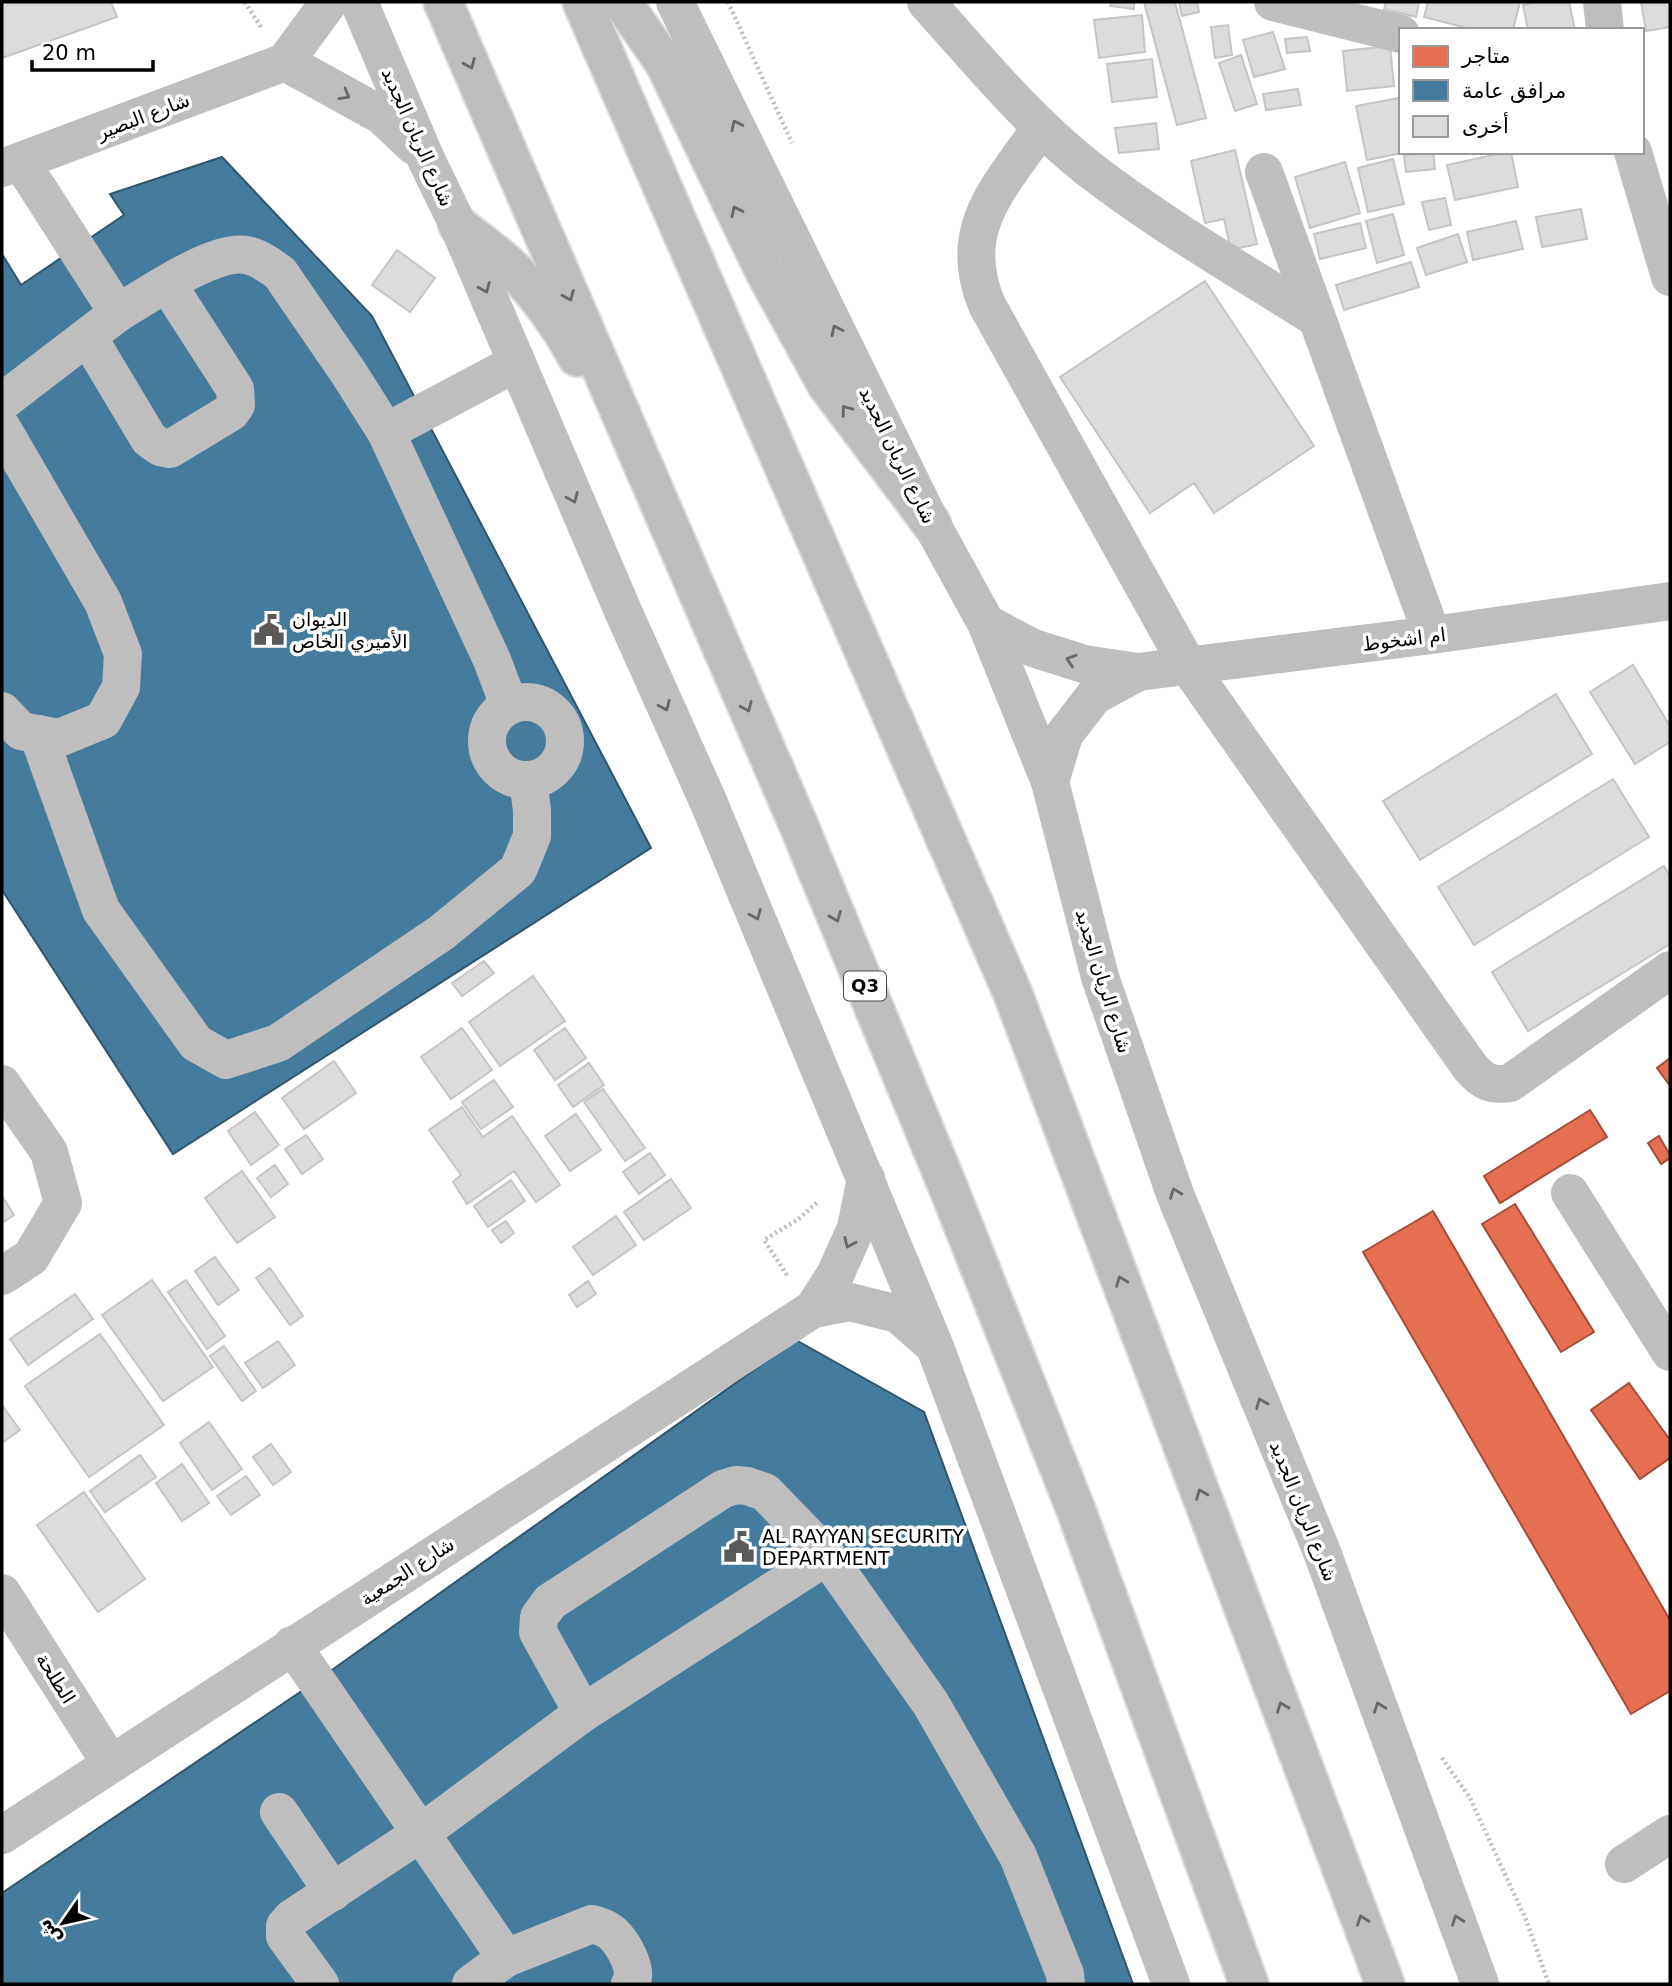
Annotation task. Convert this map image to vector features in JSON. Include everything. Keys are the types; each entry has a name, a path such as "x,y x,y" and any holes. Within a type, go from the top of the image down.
{"highway":[{"name":"Q3","path":"443,2 804,839 948,1187 1076,1510 1249,1984"},
{"path":"582,2 1013,993 1385,1984"},
{"path":"622,2 664,62 765,272 827,385 931,523"},
{"path":"458,225 507,264 533,293 570,344 717,640"}],"street":[{"path":"329,2 285,62 381,115 425,157"},
{"name":"شارع الريان الجديد","path":"359,2 425,157 458,225 622,611 708,801 866,1178 935,1347 1171,1984"},
{"name":"شارع الريان الجديد","path":"675,2 931,523 986,623 1049,782 1100,977 1175,1194 1322,1552 1480,1984"},
{"path":"926,2 1041,127 1087,168 1134,202 1316,318"},
{"path":"1273,2 1399,34"},
{"path":"1602,2 1605,28"},
{"name":"شارع البصير","path":"12,165 285,62"},
{"path":"1041,127 987,207 979,225 975,266 987,305 1188,666 1479,1078 1493,1086 1510,1083 1670,970"},
{"path":"1634,154 1670,277"},
{"path":"12,165 118,313"},
{"path":"1264,172 1433,635"},
{"path":"2,402 118,313 211,260 245,254 267,263 280,273 386,432 492,660 509,705"},
{"path":"88,337 149,439 160,447 170,449 231,412 236,405 235,389 168,285"},
{"path":"386,432 516,363"},
{"path":"2,428 103,602 124,654 121,687 103,720 59,738 21,731 2,711"},
{"name":"ام اشخوط","path":"986,623 1034,648 1084,664 1138,672 1433,635 1670,601"},
{"name":"ام اشخوط","path":"1049,782 1063,735 1094,696 1138,672"},
{"path":"524,702 539,704 552,712 565,739 555,768 542,777 528,780 512,778 499,771 490,758 486,743 488,728 497,715 509,705 524,702"},
{"path":"38,734 101,910 196,1043 226,1060 278,1043 441,933 518,870 532,836 533,810 528,780"},
{"path":"2,1084 49,1152 63,1203 31,1257 2,1276"},
{"name":"شارع الجمعية","path":"813,1309 835,1275 856,1228 866,1178"},
{"path":"1570,1193 1670,1352"},
{"name":"شارع الجمعية","path":"2,1835 813,1309 850,1302 898,1314 935,1347"},
{"path":"583,1713 538,1632 539,1616 550,1602 723,1489 736,1485 765,1492 827,1556 931,1704 1018,1856 1065,1974 1066,1984"},
{"path":"320,1984 285,1936 285,1926 292,1917 421,1833 583,1713 827,1556"},
{"name":"الطلحة","path":"2,1592 110,1764"},
{"path":"292,1645 506,1958"},
{"path":"279,1812 333,1892"},
{"path":"1623,1864 1670,1834"},
{"path":"471,1984 506,1958 592,1924 615,1935 634,1969 635,1979 630,1984"}],"building: متاجر":[{"path":"1670,1058 1670,1086 1657,1068"},
{"path":"1590,1110 1607,1137 1500,1203 1484,1176"},
{"path":"1659,1136 1670,1155 1670,1158 1661,1164 1648,1143"},
{"path":"1515,1204 1594,1332 1561,1352 1482,1224"},
{"path":"1433,1211 1670,1620 1670,1691 1631,1714 1363,1252"},
{"path":"1629,1383 1670,1440 1670,1458 1640,1479 1591,1410"}],"building: مرافق عامة":[{"name":"الديوان الأميري الخاص","path":"222,157 372,316 651,848 173,1154 2,890 2,254 21,285 124,215 110,194"},
{"name":"AL RAYYAN SECURITY DEPARTMENT","path":"796,1340 924,1412 1133,1984 2,1984 2,1893 315,1682"}],"building: أخرى":[{"path":"2,2 111,2 117,17 2,58"},
{"path":"1111,2 1134,2 1134,9 1110,6"},
{"path":"1144,2 1175,2 1206,118 1177,125"},
{"path":"1179,2 1197,2 1199,12 1182,16"},
{"path":"1386,2 1419,2 1416,17 1384,9"},
{"path":"1428,2 1520,2 1514,28 1467,28 1424,17"},
{"path":"1569,2 1575,28 1528,28 1523,5"},
{"path":"1641,2 1670,2 1670,27 1646,31"},
{"path":"1142,15 1145,52 1099,58 1094,20"},
{"path":"1228,25 1232,55 1215,58 1211,27"},
{"path":"1273,32 1285,69 1254,77 1243,40"},
{"path":"1307,37 1310,51 1287,53 1285,39"},
{"path":"1390,46 1394,86 1347,91 1343,51"},
{"path":"1241,55 1257,104 1235,111 1219,63"},
{"path":"1152,59 1157,97 1112,102 1107,64"},
{"path":"1298,89 1301,105 1266,110 1263,94"},
{"path":"1399,98 1399,154 1367,160 1356,106"},
{"path":"1156,123 1159,149 1119,153 1115,128"},
{"path":"1235,150 1257,244 1231,250 1224,219 1205,223 1191,161"},
{"path":"1433,154 1435,169 1406,172 1404,155"},
{"path":"1498,154 1511,154 1518,187 1455,200 1447,165"},
{"path":"1393,159 1404,204 1368,212 1358,168"},
{"path":"1345,162 1360,213 1310,228 1295,177"},
{"path":"1445,198 1451,225 1429,230 1422,202"},
{"path":"1581,209 1587,239 1542,247 1536,217"},
{"path":"1393,214 1404,255 1377,263 1366,221"},
{"path":"1516,221 1523,249 1473,260 1467,232"},
{"path":"1360,223 1366,248 1320,259 1314,234"},
{"path":"1458,234 1467,262 1426,275 1417,248"},
{"path":"397,250 435,278 410,312 372,285"},
{"path":"1411,262 1419,287 1344,310 1336,285"},
{"path":"1205,281 1314,446 1214,513 1194,483 1150,513 1060,377"},
{"path":"1633,665 1670,726 1670,742 1635,764 1590,692"},
{"path":"1556,694 1592,754 1420,860 1383,801"},
{"path":"1613,779 1649,837 1474,945 1438,887"},
{"path":"1664,866 1670,877 1670,944 1528,1031 1492,972"},
{"path":"484,961 494,973 462,996 452,983"},
{"path":"533,976 565,1021 500,1066 469,1022"},
{"path":"462,1028 492,1070 451,1099 421,1057"},
{"path":"565,1028 586,1058 555,1080 534,1050"},
{"path":"334,1061 356,1093 304,1129 282,1098"},
{"path":"589,1063 604,1085 573,1107 558,1085"},
{"path":"494,1080 513,1107 481,1129 462,1102"},
{"path":"603,1089 645,1148 625,1161 584,1102"},
{"path":"462,1107 483,1137 512,1116 560,1185 536,1202 514,1171 467,1204 453,1182 461,1175 429,1130"},
{"path":"255,1112 279,1145 251,1165 228,1131"},
{"path":"576,1114 601,1150 570,1171 545,1136"},
{"path":"306,1135 323,1159 302,1174 285,1149"},
{"path":"650,1153 665,1175 639,1194 623,1172"},
{"path":"275,1165 288,1184 271,1197 257,1178"},
{"path":"242,1171 275,1217 237,1243 205,1198"},
{"path":"671,1179 691,1208 644,1240 624,1212"},
{"path":"511,1180 525,1201 488,1227 474,1206"},
{"path":"2,1196 14,1215 2,1223"},
{"path":"616,1216 636,1245 593,1275 573,1247"},
{"path":"506,1221 514,1233 501,1243 492,1230"},
{"path":"215,1257 239,1290 218,1305 195,1271"},
{"path":"270,1268 303,1316 290,1325 256,1278"},
{"path":"152,1280 213,1367 163,1401 102,1315"},
{"path":"186,1280 225,1336 207,1349 168,1292"},
{"path":"588,1281 596,1294 577,1307 569,1295"},
{"path":"75,1294 93,1319 28,1365 10,1339"},
{"path":"100,1334 164,1425 89,1477 25,1386"},
{"path":"278,1341 295,1365 263,1388 245,1363"},
{"path":"224,1346 256,1391 242,1401 210,1356"},
{"path":"2,1405 20,1430 2,1443"},
{"path":"209,1422 242,1469 212,1490 180,1443"},
{"path":"271,1444 291,1472 273,1485 253,1457"},
{"path":"140,1455 156,1477 105,1512 90,1491"},
{"path":"182,1464 209,1503 182,1521 156,1483"},
{"path":"246,1476 260,1495 231,1515 217,1496"},
{"path":"84,1492 145,1579 98,1612 37,1525"}],"place":[{"name":"الديوان الأميري الخاص","path":"269,630"},
{"name":"AL RAYYAN SECURITY DEPARTMENT","path":"739,1547"}]}
